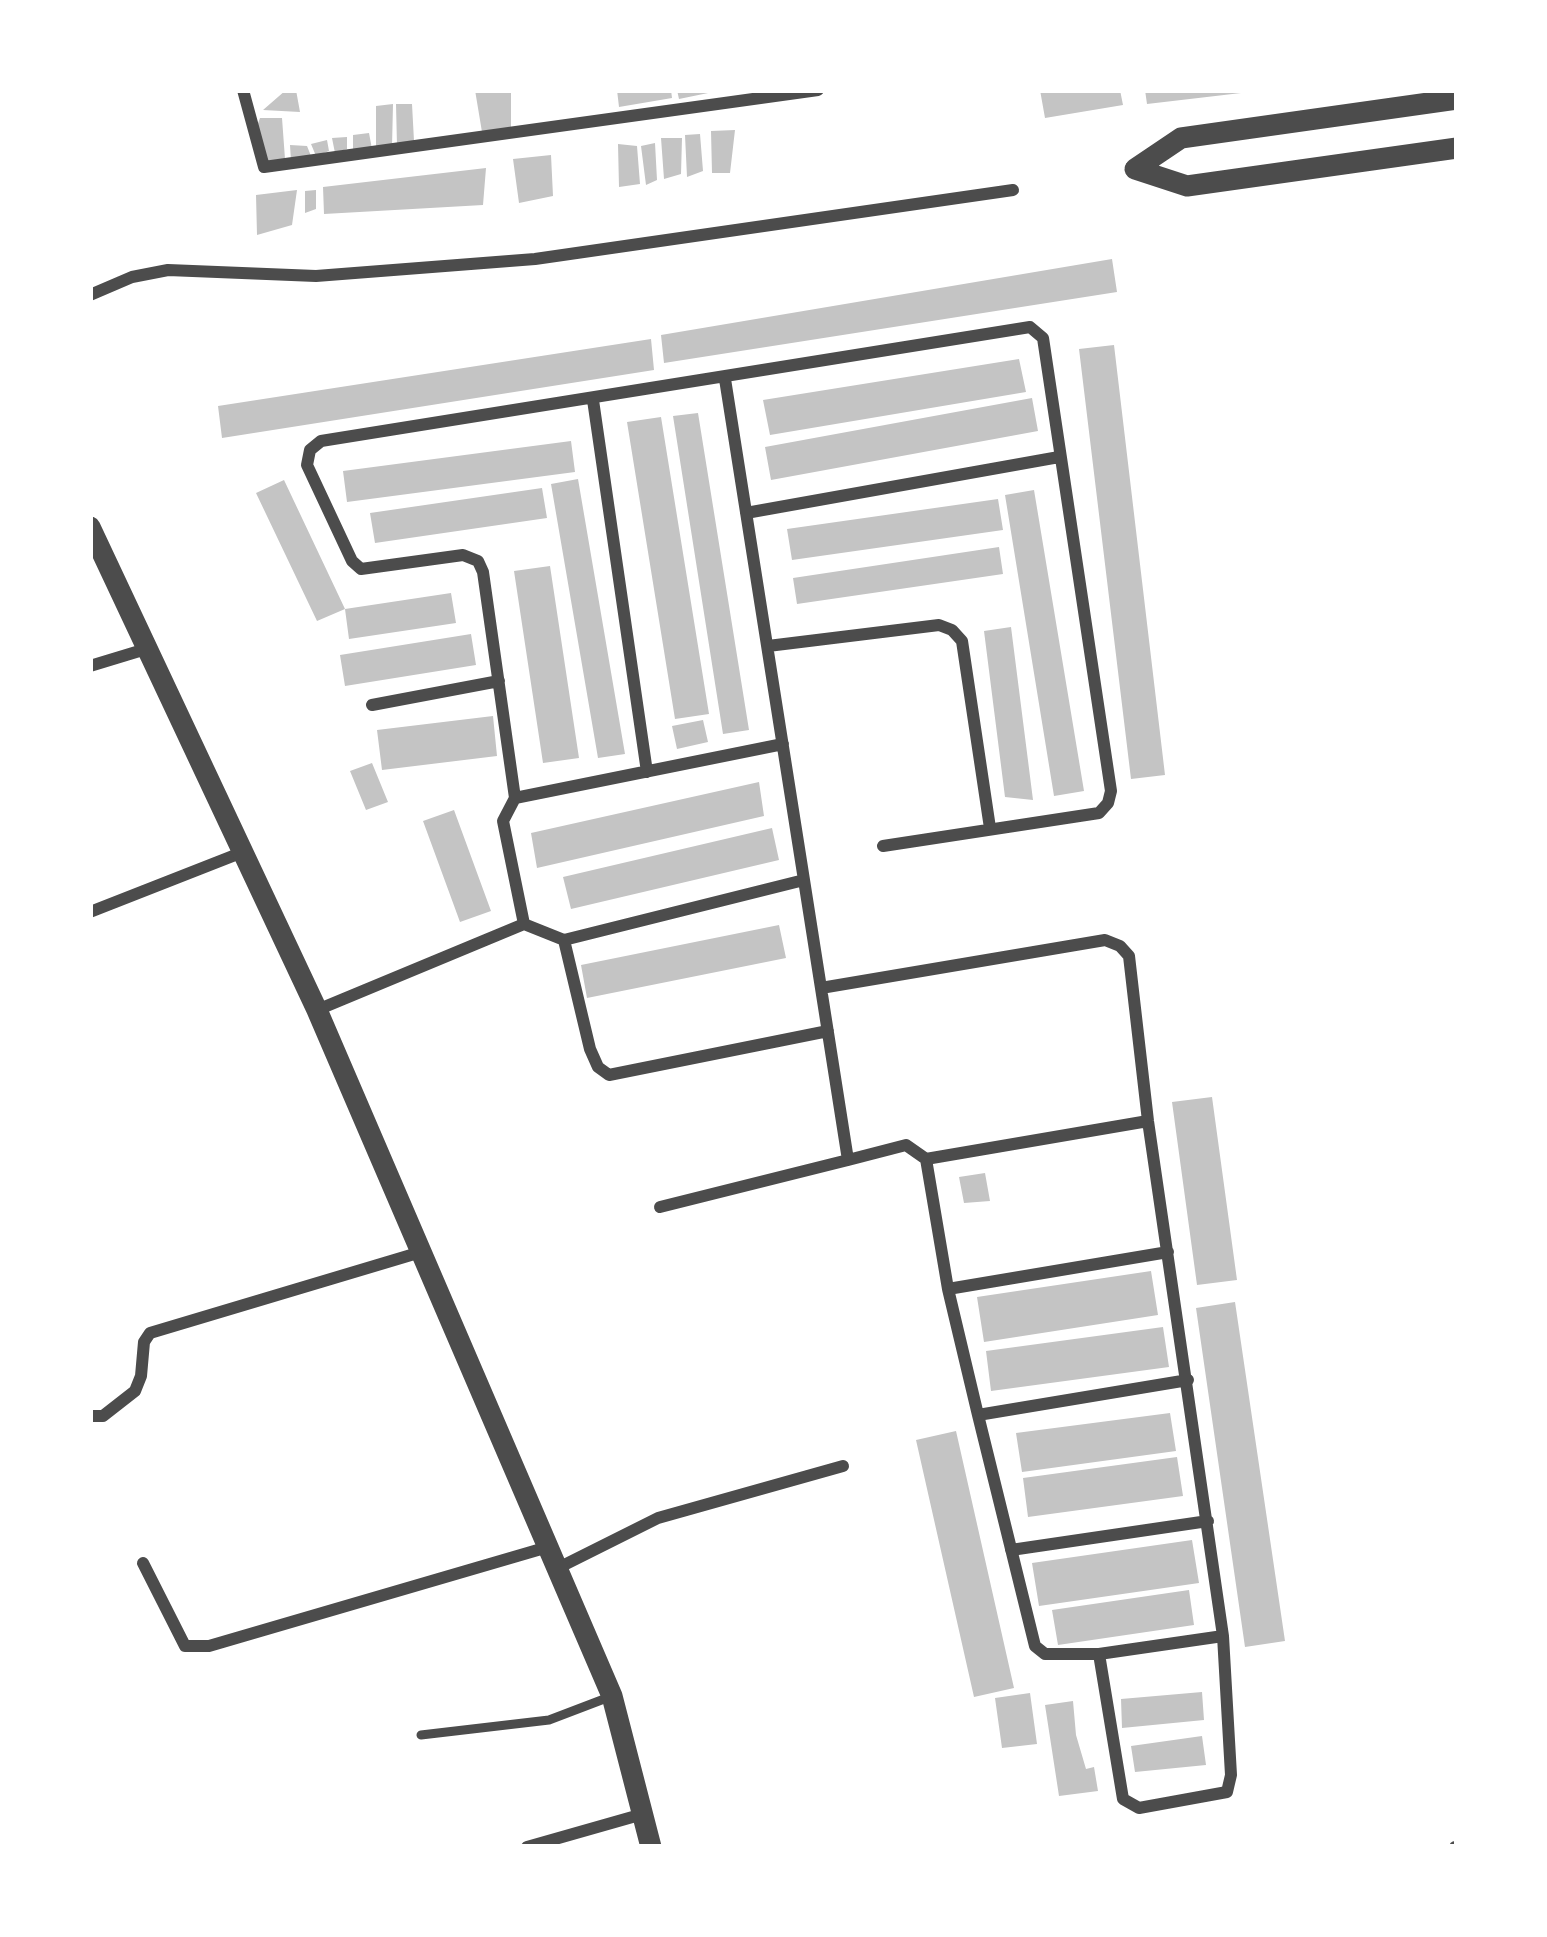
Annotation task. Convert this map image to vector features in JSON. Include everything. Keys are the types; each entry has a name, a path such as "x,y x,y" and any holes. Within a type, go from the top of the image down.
{"street":[{"path":"243,90 264,167 818,90"},
{"path":"1457,99 1181,138 1136,169 1187,186 1457,148"},
{"path":"90,295 132,277 168,270 316,275 535,260 1013,190"},
{"path":"524,924 503,820 515,799 483,572 478,561 463,555 362,569 352,561 307,465 310,450 321,441 1030,327 1043,338 1111,791 1108,802 1099,813 883,846"},
{"path":"724,379 848,1160"},
{"path":"593,400 647,772"},
{"path":"746,514 1059,458"},
{"path":"90,527 317,1010 613,1696 651,1847"},
{"path":"768,646 939,625 952,630 962,641 990,828"},
{"path":"90,666 146,649"},
{"path":"373,705 499,681"},
{"path":"515,799 783,744"},
{"path":"90,912 243,852"},
{"path":"317,1010 524,924 564,940 804,880"},
{"path":"564,940 590,1049 598,1067 609,1075 828,1031"},
{"path":"821,988 1105,940 1129,956 1148,1121 1223,1636 1232,1775 1227,1792 1139,1808 1123,1799 1099,1654"},
{"path":"659,1207 906,1145 926,1159 1148,1121"},
{"path":"926,1159 948,1289 1035,1646 1046,1654 1099,1654 1223,1636"},
{"path":"90,1416 103,1416 135,1390 150,1333 421,1252"},
{"path":"948,1289 1168,1252"},
{"path":"978,1415 1188,1380"},
{"path":"143,1563 185,1646 208,1646 553,1557 658,1517 843,1466"},
{"path":"1011,1550 1208,1520"},
{"path":"527,1847 643,1814"}],"lane":[{"path":"421,1735 548,1720 613,1696"}],"building":[{"path":"286,90 296,90 300,112 263,110"},
{"path":"475,90 511,90 511,128 482,132"},
{"path":"617,90 671,90 672,98 619,107"},
{"path":"677,90 713,90 713,92 679,99"},
{"path":"1040,90 1120,90 1123,105 1045,118"},
{"path":"1145,90 1241,90 1241,93 1147,104"},
{"path":"393,104 392,147 376,149 376,106"},
{"path":"396,104 412,104 414,141 397,146"},
{"path":"260,118 282,118 285,159 265,165 257,126"},
{"path":"735,130 730,173 712,173 711,131"},
{"path":"369,133 372,149 353,150 353,135"},
{"path":"700,134 703,171 687,177 685,135"},
{"path":"347,137 347,149 335,153 332,138"},
{"path":"661,138 682,138 681,174 664,179"},
{"path":"327,140 329,151 316,156 311,144"},
{"path":"655,143 657,180 646,185 641,146"},
{"path":"618,144 637,146 640,184 619,187"},
{"path":"290,145 307,146 311,156 291,161"},
{"path":"551,155 553,196 519,203 513,159"},
{"path":"486,168 483,205 324,214 323,187"},
{"path":"297,190 292,225 257,235 256,195"},
{"path":"316,190 316,209 305,213 305,191"},
{"path":"1112,259 1117,292 664,363 661,335"},
{"path":"651,339 654,370 222,438 218,406"},
{"path":"1114,345 1165,775 1131,779 1079,349"},
{"path":"1019,359 1026,392 770,435 763,400"},
{"path":"1032,398 1038,431 771,480 765,447"},
{"path":"698,413 749,730 723,734 673,416"},
{"path":"661,417 709,714 675,719 627,422"},
{"path":"571,441 575,472 347,502 343,471"},
{"path":"578,479 625,754 598,758 551,484"},
{"path":"284,480 345,609 317,621 256,493"},
{"path":"542,488 547,518 375,543 370,513"},
{"path":"1034,490 1084,791 1054,796 1005,495"},
{"path":"998,499 1003,530 792,560 787,529"},
{"path":"999,547 1003,574 797,604 793,578"},
{"path":"550,566 579,758 543,763 514,571"},
{"path":"451,593 456,623 349,639 345,609"},
{"path":"1011,627 1033,800 1005,797 984,631"},
{"path":"471,634 476,665 345,686 340,655"},
{"path":"493,716 497,756 382,770 377,730"},
{"path":"703,720 708,742 677,749 672,726"},
{"path":"372,763 388,802 366,810 350,771"},
{"path":"759,782 764,816 537,868 531,833"},
{"path":"454,810 491,911 460,922 423,821"},
{"path":"772,828 779,860 571,909 563,877"},
{"path":"779,925 786,958 587,998 581,965"},
{"path":"1212,1097 1237,1280 1197,1285 1172,1102"},
{"path":"985,1173 990,1201 964,1203 959,1177"},
{"path":"1151,1271 1158,1315 984,1342 977,1297"},
{"path":"1235,1302 1285,1641 1245,1647 1196,1308"},
{"path":"1163,1327 1169,1367 991,1391 986,1351"},
{"path":"1170,1413 1176,1451 1022,1472 1016,1433"},
{"path":"956,1431 1014,1688 974,1697 916,1440"},
{"path":"1177,1457 1183,1496 1028,1517 1023,1478"},
{"path":"1192,1540 1199,1583 1039,1606 1032,1563"},
{"path":"1189,1590 1194,1625 1058,1645 1052,1610"},
{"path":"1202,1692 1204,1720 1122,1728 1121,1699"},
{"path":"1030,1693 1037,1744 1002,1748 995,1698"},
{"path":"1073,1701 1076,1735 1086,1769 1094,1767 1098,1791 1059,1796 1045,1705"},
{"path":"1202,1736 1206,1765 1135,1772 1131,1746"}]}
